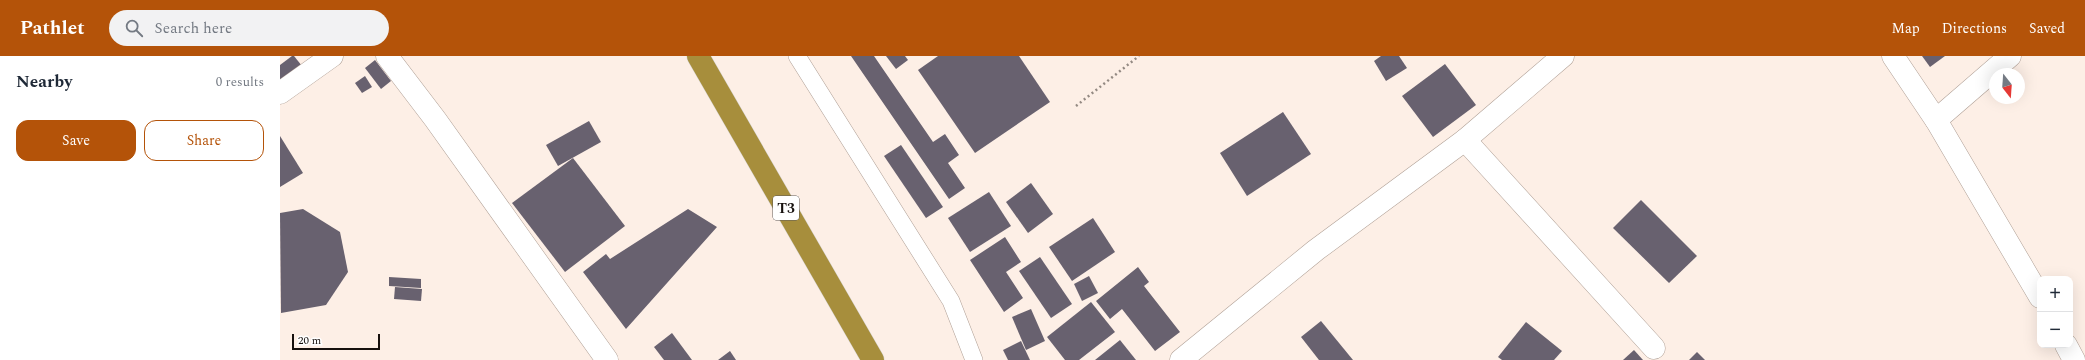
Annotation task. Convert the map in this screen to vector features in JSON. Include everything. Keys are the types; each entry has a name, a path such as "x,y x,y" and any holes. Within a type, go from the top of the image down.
{"highway":[{"name":"T3","path":"698,56 873,360"}],"street":[{"path":"280,93 332,56"},
{"path":"387,56 435,119 607,360"},
{"path":"1181,360 1316,250 1465,140 1563,56"},
{"path":"1893,56 1936,120 2037,292"},
{"path":"1936,120 2010,56"},
{"path":"1465,140 1654,348"},
{"path":"2068,348 2074,360"}],"lane":[{"path":"796,56 951,301 974,360"}],"path":[{"path":"1076,106 1139,56"}],"building":[{"path":"294,56 302,66 280,81 280,65"},
{"path":"851,56 874,56 933,142 945,134 959,155 948,163 965,188 949,199"},
{"path":"886,56 905,56 908,60 896,69"},
{"path":"938,56 1019,56 1050,102 975,153 918,70"},
{"path":"1381,56 1399,56 1407,68 1386,81 1374,61"},
{"path":"1922,56 1945,56 1930,67"},
{"path":"375,60 391,81 381,89 365,68"},
{"path":"1445,64 1476,105 1433,137 1402,96"},
{"path":"365,76 372,87 362,93 355,83"},
{"path":"1283,112 1311,154 1247,196 1220,153"},
{"path":"589,121 601,142 558,166 546,145"},
{"path":"280,136 303,173 280,187"},
{"path":"901,145 943,207 926,218 884,156"},
{"path":"573,158 625,226 565,272 512,203"},
{"path":"1031,183 1053,214 1028,233 1006,202"},
{"path":"989,192 1011,226 970,252 948,218"},
{"path":"1641,200 1697,256 1669,283 1613,228"},
{"path":"303,209 340,232 348,272 326,305 281,313 280,213"},
{"path":"688,209 717,227 626,329 583,272 606,254 610,259"},
{"path":"1093,218 1115,252 1072,281 1049,247"},
{"path":"1005,237 1021,262 1006,272 1023,298 1004,312 970,260"},
{"path":"1040,257 1072,304 1051,318 1019,271"},
{"path":"1138,267 1149,282 1144,286 1180,332 1155,351 1122,309 1110,319 1096,301"},
{"path":"1089,276 1098,293 1082,301 1074,284"},
{"path":"389,277 421,279 421,288 389,286"},
{"path":"395,287 422,289 421,301 394,299"},
{"path":"1091,302 1115,332 1079,360 1065,360 1047,337"},
{"path":"1031,309 1045,341 1026,350 1012,317"},
{"path":"1321,321 1353,360 1319,360 1301,337"},
{"path":"1526,322 1562,351 1554,360 1502,360 1498,357"},
{"path":"672,333 692,360 664,360 654,347"},
{"path":"1120,340 1136,360 1095,360"},
{"path":"1021,341 1030,360 1008,360 1003,350"},
{"path":"1634,350 1643,360 1623,360"},
{"path":"730,351 736,360 718,360"},
{"path":"1697,352 1705,360 1689,360"}]}
